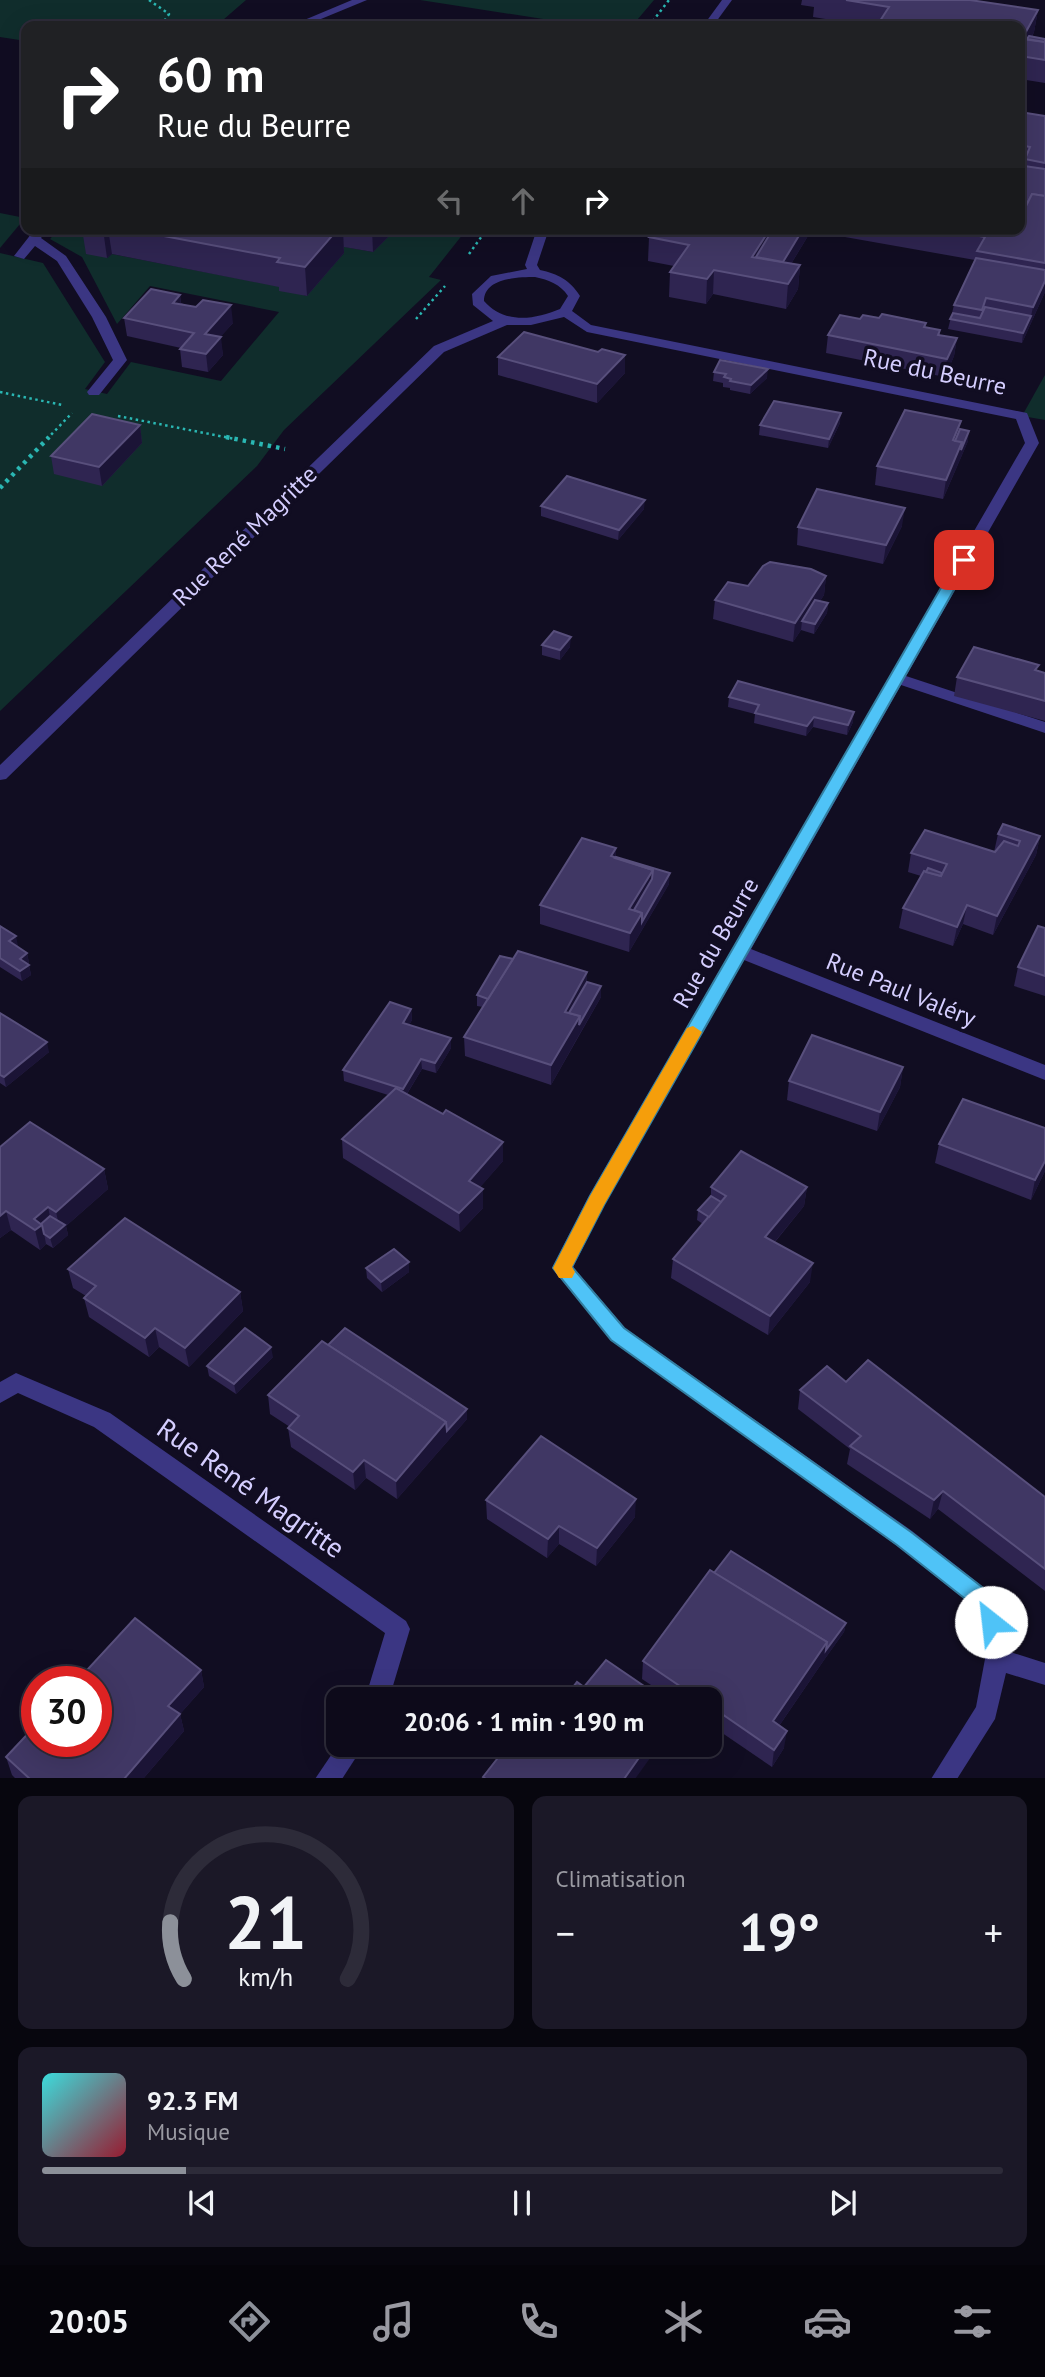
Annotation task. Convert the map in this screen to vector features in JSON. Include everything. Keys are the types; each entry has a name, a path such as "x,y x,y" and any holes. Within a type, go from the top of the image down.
{"street":[{"path":"308,21 362,0"},
{"path":"712,21 727,0"},
{"path":"20,256 37,235"},
{"path":"39,235 62,259 99,317 120,360 94,391"},
{"path":"535,273 531,265 541,235"},
{"path":"535,273 549,276 570,288 573,296 565,312 538,321 506,320 483,309 478,294 492,280 504,275 535,273"},
{"name":"Rue du Beurre","path":"565,312 587,328 1022,416 1032,443 596,1202 562,1268 618,1334 904,1538 988,1604 997,1659 987,1711 944,1778"},
{"name":"Rue René Magritte","path":"0,775 439,349 506,320"},
{"path":"896,678 1045,728"},
{"name":"Rue Paul Valéry","path":"740,951 1045,1073"},
{"name":"Rue René Magritte","path":"0,1394 16,1382 102,1420 398,1629 381,1687"},
{"path":"997,1659 1045,1674"},
{"path":"328,1778 343,1757"}],"path":[{"path":"149,0 169,14 164,21"},
{"path":"653,21 669,0"},
{"path":"0,488 94,391"},
{"path":"0,392 278,449 331,451"}],"green space":[{"path":"0,0 246,0 222,21 21,21 21,40 0,37"},
{"path":"420,0 654,0 636,21 556,21"},
{"path":"0,213 21,217 21,223 0,248"},
{"path":"54,235 109,235 107,258 112,254 282,287 306,296 344,253 340,246 373,252 390,235 462,235 429,277 441,280 284,430 257,466 0,711 0,253 43,263 105,362 85,389 107,394 131,362 221,381 279,312 150,286 117,324 82,257 50,239"},
{"path":"1045,375 1045,420 1022,416"}],"building":[{"path":"846,0 970,0 1038,10 1025,34 1025,21 880,21 889,7"},
{"path":"1029,36 1045,39 1045,42 1027,39"},
{"path":"1025,39 1045,42 1045,60 1025,57"},
{"path":"1025,113 1045,116 1045,163 1025,159 1030,147 1025,146"},
{"path":"1025,166 1045,169 1045,196 1032,194 1025,208"},
{"path":"1032,194 1045,196 1045,263 977,251 985,237 974,235 1025,235 1025,208"},
{"path":"159,235 333,235 305,267 277,262 280,258"},
{"path":"766,235 752,257 800,265 788,284 714,270 707,279 670,272 689,245 649,237"},
{"path":"769,235 799,235 783,262 756,257"},
{"path":"976,258 1045,270 1045,281 1033,307 986,298 982,310 954,305"},
{"path":"151,289 180,295 173,303 196,307 203,300 231,305 205,334 221,337 206,354 180,349 194,333 124,318"},
{"path":"985,307 1031,316 1023,333 950,319 953,313 980,318"},
{"path":"882,314 926,323 924,327 940,330 938,335 957,338 947,359 828,335 840,315 860,319 863,315 879,318"},
{"path":"524,332 598,352 602,349 625,355 597,384 498,357"},
{"path":"720,360 768,369 751,385 730,381 731,379 724,377 726,374 714,372"},
{"path":"774,401 841,413 829,439 760,425"},
{"path":"905,410 961,421 953,440 962,442 946,480 877,466"},
{"path":"92,414 140,425 99,467 51,456"},
{"path":"960,429 969,431 961,450 962,442 955,441"},
{"path":"567,476 645,500 619,530 541,506"},
{"path":"817,489 905,508 886,545 798,527"},
{"path":"770,562 811,569 826,576 795,623 715,600 728,582 748,586 763,566"},
{"path":"815,600 828,603 815,624 802,621"},
{"path":"554,631 571,637 560,650 542,645"},
{"path":"974,647 1039,665 1035,670 1045,673 1045,701 957,677"},
{"path":"738,681 854,712 848,725 814,717 807,726 755,713 759,705 729,697"},
{"path":"1003,824 1040,836 997,916 967,905 957,927 903,908 924,871 941,876 947,864 911,853 925,830 995,852 1004,841 1018,846 1020,841 998,834"},
{"path":"582,838 616,848 611,856 653,870 629,909 642,913 630,933 540,905"},
{"path":"616,857 670,873 642,922 642,913 634,910 652,879 653,870"},
{"path":"928,868 942,873 941,876 926,872"},
{"path":"0,926 16,936 9,941 27,953 20,959 29,965 20,971 0,958"},
{"path":"1038,926 1045,928 1045,976 1018,967"},
{"path":"518,951 587,972 565,1012 580,1016 551,1065 464,1037"},
{"path":"500,956 513,959 488,999 477,995"},
{"path":"587,982 601,986 579,1025 580,1016 569,1013"},
{"path":"390,1002 411,1009 403,1023 451,1038 435,1063 421,1059 403,1089 343,1070"},
{"path":"0,1013 47,1042 4,1077 0,1075"},
{"path":"812,1035 903,1067 880,1112 789,1081"},
{"path":"396,1088 443,1114 446,1110 503,1142 469,1181 483,1189 459,1213 342,1139"},
{"path":"963,1099 1045,1128 1045,1161 1035,1180 939,1144"},
{"path":"30,1122 104,1169 56,1212 48,1207 34,1219 42,1225 35,1230 6,1211 0,1216 0,1147"},
{"path":"741,1151 807,1187 765,1237 813,1263 770,1316 673,1259 726,1196 711,1187"},
{"path":"711,1196 721,1202 709,1217 698,1210"},
{"path":"50,1216 65,1225 50,1238 44,1234 41,1224"},
{"path":"125,1218 240,1292 185,1348 155,1328 145,1338 84,1298 96,1286 68,1269"},
{"path":"394,1249 409,1262 381,1282 366,1268"},
{"path":"245,1328 271,1347 234,1384 207,1366"},
{"path":"345,1328 467,1409 447,1431 446,1422 328,1345"},
{"path":"322,1341 446,1422 396,1481 364,1460 353,1472 288,1428 299,1416 268,1395"},
{"path":"868,1360 1045,1497 1045,1569 943,1491 934,1500 850,1446 861,1436 800,1390 827,1366 846,1382"},
{"path":"541,1436 636,1499 597,1548 559,1526 548,1539 486,1500"},
{"path":"731,1551 846,1623 826,1650 827,1642 714,1573"},
{"path":"710,1570 827,1642 773,1721 787,1731 774,1750 722,1714 722,1687 681,1687 643,1661"},
{"path":"135,1618 201,1670 168,1706 180,1714 125,1778 29,1778 6,1757 21,1741 21,1757 112,1757 112,1666 91,1666"},
{"path":"606,1660 645,1687 584,1687"},
{"path":"499,1757 640,1757 625,1778 484,1778"}],"slow traffic":[{"path":"566,1272 562,1268 596,1202 693,1032"}],"route":[{"path":"964,560 596,1202 562,1268 618,1334 904,1538 988,1604 991,1622"}]}
